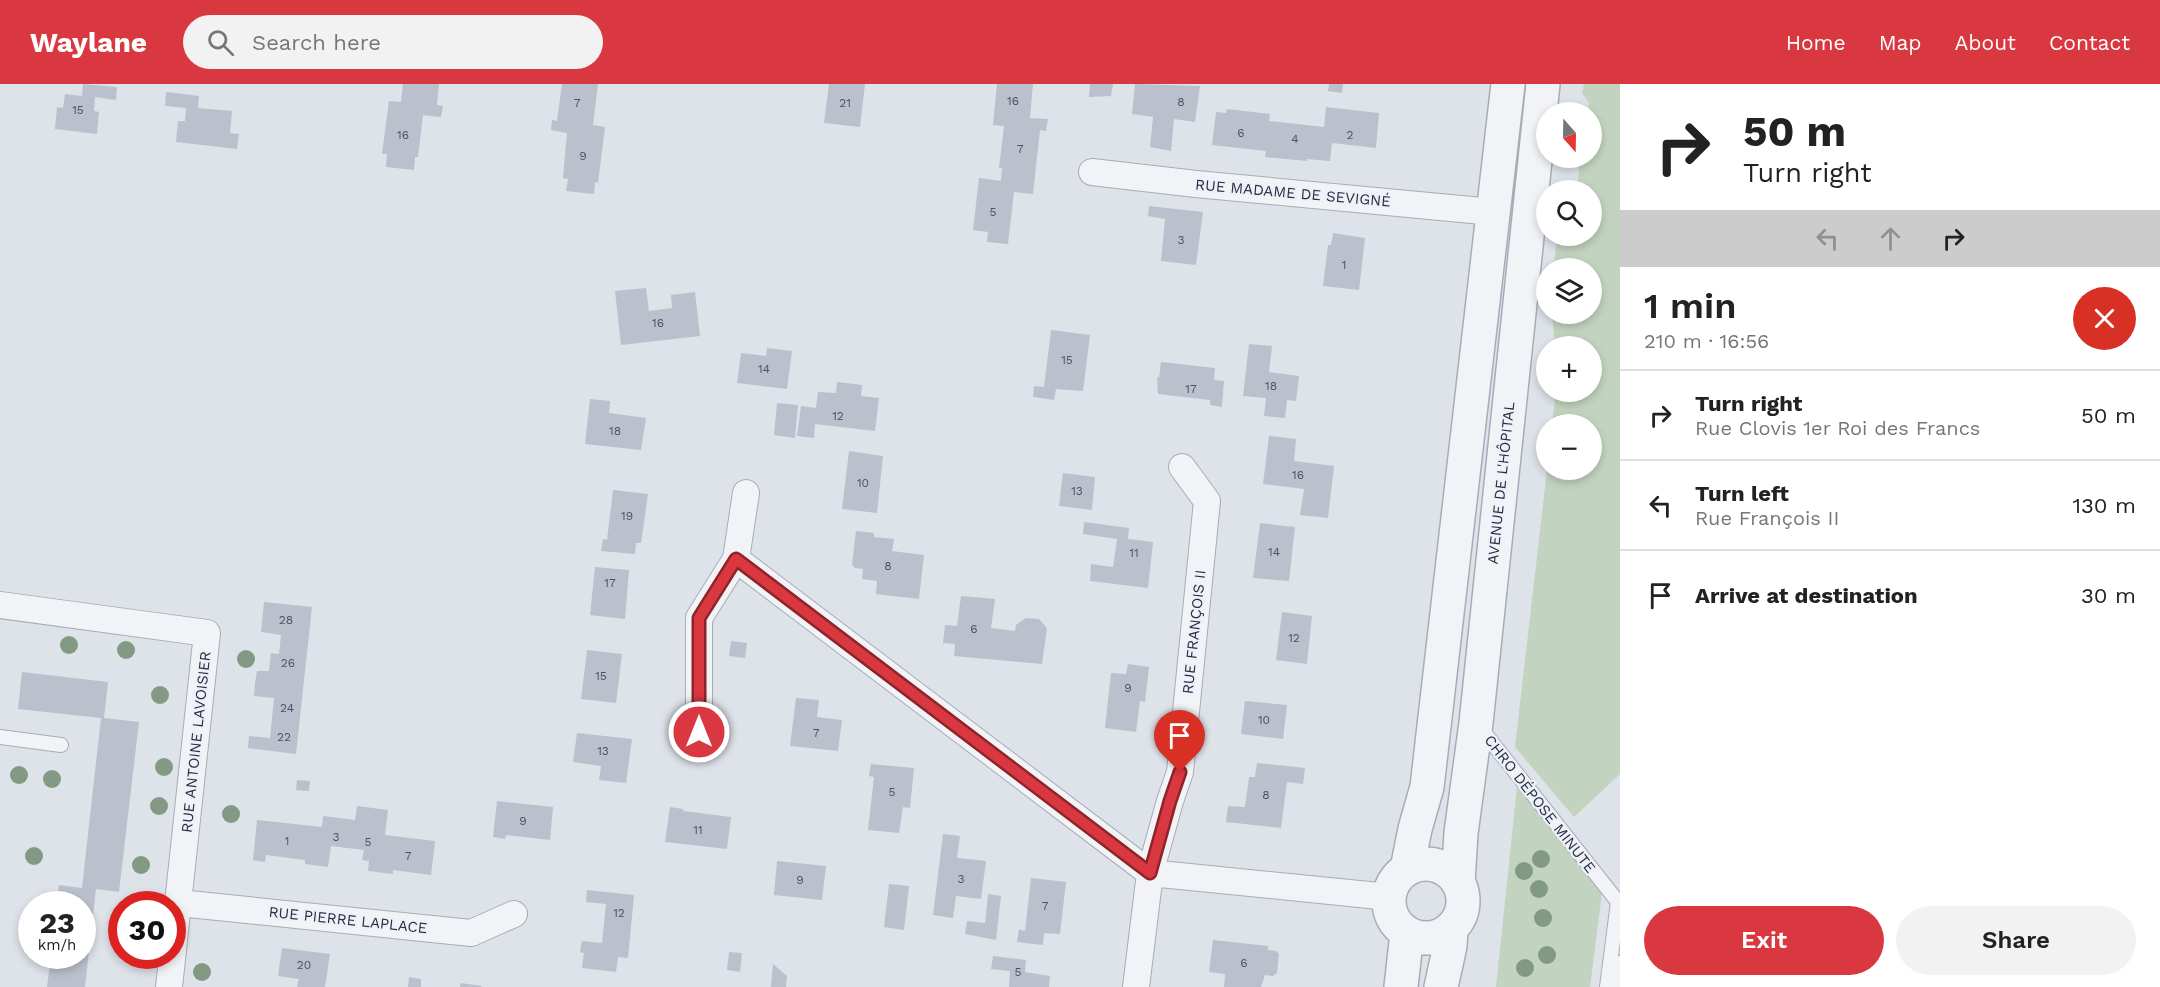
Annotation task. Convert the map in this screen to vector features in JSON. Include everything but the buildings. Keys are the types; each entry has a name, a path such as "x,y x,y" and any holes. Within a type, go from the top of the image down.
{"street":[{"path":"1407,869 1427,787 1508,84"},
{"name":"AVENUE DE L'HÔPITAL","path":"1458,883 1461,833 1476,723 1543,84"},
{"name":"RUE MADAME DE SEVIGNÉ","path":"1092,172 1493,212"},
{"name":"RUE FRANÇOIS II","path":"1136,987 1150,873 1180,772 1207,501 1182,467"},
{"path":"699,732 699,618 736,559 746,493"},
{"path":"736,559 1150,873 1389,897"},
{"name":"RUE ANTOINE LAVOISIER","path":"0,604 207,633 180,891"},
{"path":"1430,865 1441,867 1458,883 1463,902 1458,920 1442,935 1418,938 1399,927 1392,918 1389,897 1392,886 1398,876 1407,869 1430,865"},
{"name":"RUE PIERRE LAPLACE","path":"186,904 471,933 514,914"},
{"path":"1441,987 1450,946 1451,928"},
{"path":"1401,987 1407,933"},
{"name":"RUE ANTOINE LAVOISIER","path":"169,987 171,969"}],"lane":[{"name":"CHRO DÉPOSE MINUTE","path":"1476,723 1619,903 1607,987"},
{"path":"0,737 62,745"},
{"path":"1617,987 1620,963"}],"green space":[{"path":"1584,84 1620,84 1620,774 1574,817 1515,747 1546,480 1602,480 1602,414 1553,414 1555,402 1602,402 1602,336 1554,336 1553,324 1602,324 1602,258 1555,258 1556,246 1602,246 1602,180 1578,180 1579,168 1602,168 1602,102 1588,102 1582,93"},
{"path":"1517,787 1602,893 1590,987 1496,987"}],"route":[{"path":"699,732 699,618 736,559 1150,873 1180,772"}]}
